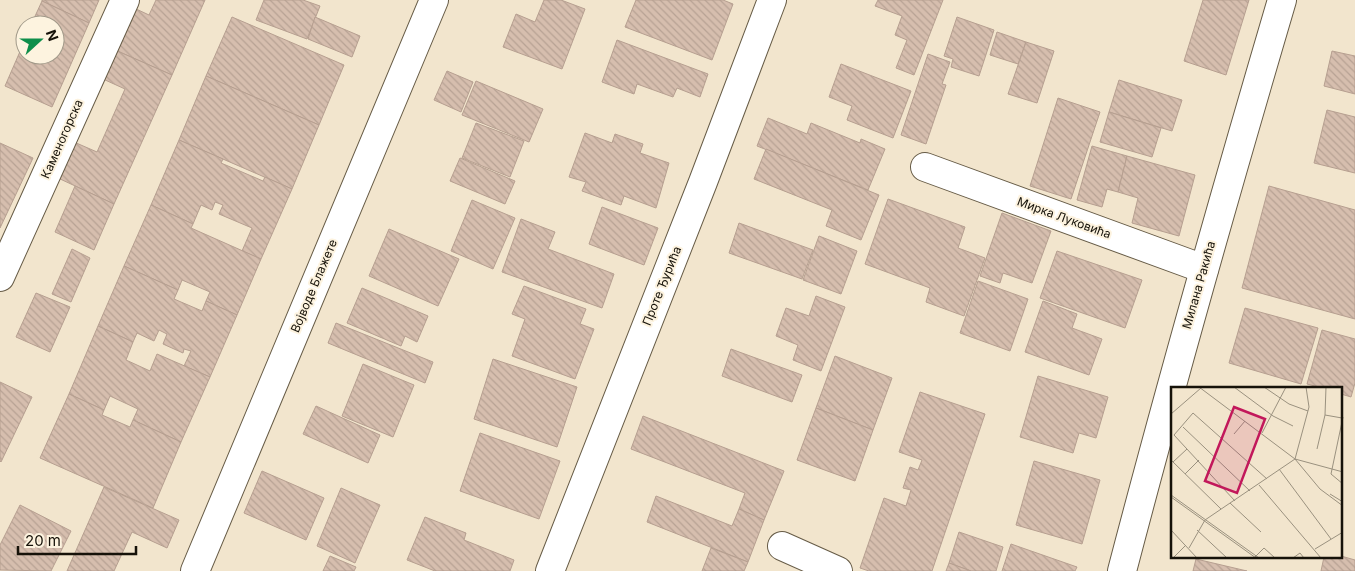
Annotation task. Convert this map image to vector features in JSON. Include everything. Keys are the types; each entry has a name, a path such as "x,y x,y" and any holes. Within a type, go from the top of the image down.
{"street":[{"name":"Каменогорска","path":"0,277 125,0"},
{"name":"Војводе Блажете","path":"195,571 434,0"},
{"name":"Проте Ђурића","path":"550,571 703,182 772,0"},
{"name":"Милана Ракића","path":"1122,571 1157,436 1282,0"},
{"name":"Мирка Луковића","path":"925,168 1204,269"},
{"path":"782,546 838,571"}],"building":[{"path":"42,0 99,0 89,23"},
{"path":"156,0 205,0 172,75 115,50 134,8 149,15"},
{"path":"264,0 303,0 320,6 307,39 256,20"},
{"path":"544,0 561,0 585,9 562,69 503,47 516,14 535,22"},
{"path":"636,0 723,0 733,4 712,60 625,27"},
{"path":"878,0 943,0 914,75 896,68 907,40 895,35 902,16 875,6"},
{"path":"1203,0 1249,0 1226,75 1184,61"},
{"path":"42,1 89,23 52,107 5,86 15,63 15,65 65,65 65,15 36,15"},
{"path":"232,17 344,65 319,125 206,76"},
{"path":"315,17 360,36 352,57 308,39"},
{"path":"957,17 994,30 979,76 951,67 953,59 944,56"},
{"path":"997,32 1026,42 1018,64 990,55"},
{"path":"617,40 708,74 700,97 677,88 673,97 637,84 634,94 602,82"},
{"path":"1026,42 1054,51 1037,103 1008,94"},
{"path":"115,50 172,75 114,204 58,178 74,142 97,152 125,89 103,79"},
{"path":"1332,51 1355,56 1355,94 1324,86"},
{"path":"928,54 950,62 942,84 946,85 926,144 901,135"},
{"path":"841,64 911,91 893,138 847,120 852,106 829,97"},
{"path":"447,71 473,82 461,112 434,100"},
{"path":"206,76 319,125 292,189 179,140"},
{"path":"1119,80 1182,100 1172,131 1109,112"},
{"path":"476,81 543,109 529,142 462,115"},
{"path":"1058,98 1100,112 1071,199 1030,186"},
{"path":"1327,110 1355,117 1355,173 1314,163"},
{"path":"1109,112 1161,128 1152,157 1100,142"},
{"path":"768,118 807,134 811,123 860,143 861,139 885,149 868,190 757,146"},
{"path":"476,123 524,141 510,177 462,158"},
{"path":"585,133 612,143 615,134 643,144 640,153 669,163 656,208 624,196 621,205 582,191 586,182 569,177"},
{"path":"179,140 223,159 221,163 263,181 265,177 292,189 261,259 242,251 252,228 219,214 223,205 215,202 212,210 201,205 193,224 151,205"},
{"path":"0,143 33,158 0,228"},
{"path":"1092,146 1127,156 1118,192 1107,189 1102,207 1077,200"},
{"path":"766,149 879,195 861,240 826,226 832,210 754,179"},
{"path":"1127,156 1195,175 1179,236 1132,223 1138,198 1118,192"},
{"path":"460,158 515,181 505,204 450,181"},
{"path":"75,186 114,204 94,250 55,232"},
{"path":"1269,186 1355,210 1355,319 1242,288"},
{"path":"888,199 965,227 958,248 985,258 964,316 926,302 930,288 865,264"},
{"path":"472,200 515,218 493,269 451,251"},
{"path":"151,205 193,224 191,228 261,259 237,315 206,301 210,292 182,280 178,290 124,266"},
{"path":"602,207 658,228 644,265 589,244"},
{"path":"1002,213 1051,231 1032,283 1003,273 1000,283 980,276"},
{"path":"521,219 555,232 548,249 614,274 602,308 502,272"},
{"path":"739,223 813,250 802,279 729,253"},
{"path":"389,229 459,259 438,306 369,276"},
{"path":"819,236 857,251 841,294 803,280"},
{"path":"72,249 90,258 71,302 52,294"},
{"path":"1057,251 1142,280 1125,328 1040,298"},
{"path":"124,266 178,290 174,299 202,311 206,301 237,315 210,377 184,366 191,351 184,349 183,353 163,344 167,334 159,330 154,341 137,333 133,342 98,326"},
{"path":"978,281 1028,299 1010,351 960,333"},
{"path":"524,286 586,309 580,324 594,329 575,379 512,356 525,319 512,314"},
{"path":"362,288 428,316 417,342 405,336 401,346 347,323"},
{"path":"36,293 70,307 50,352 16,337"},
{"path":"816,296 845,307 821,371 793,360 798,345 776,336 786,308 809,316"},
{"path":"1043,301 1077,314 1072,328 1102,339 1089,375 1025,352"},
{"path":"1245,308 1318,328 1301,384 1229,363"},
{"path":"336,323 433,362 425,383 328,343"},
{"path":"98,326 133,342 126,360 150,371 157,354 210,377 181,442 133,420 138,409 110,396 104,410 69,394"},
{"path":"1322,330 1355,339 1355,383 1351,397 1342,394 1342,387 1319,387 1307,384"},
{"path":"731,349 802,375 792,402 722,376"},
{"path":"835,356 892,378 873,430 816,408"},
{"path":"493,359 577,387 557,447 474,419"},
{"path":"363,364 414,385 393,437 342,416"},
{"path":"1038,376 1108,397 1096,438 1079,433 1073,453 1020,437"},
{"path":"0,382 32,397 1,462 0,461"},
{"path":"920,392 985,414 932,571 869,571 860,568 884,498 906,506 911,490 903,488 910,467 918,470 922,460 899,452"},
{"path":"69,394 104,410 102,415 130,427 133,420 181,442 153,508 40,458"},
{"path":"316,406 380,435 368,463 303,434"},
{"path":"816,408 873,430 855,481 797,460"},
{"path":"643,416 784,471 764,520 739,509 745,493 631,449"},
{"path":"480,433 560,461 539,519 460,491"},
{"path":"1034,461 1100,480 1082,544 1016,525"},
{"path":"262,471 324,498 306,540 244,513"},
{"path":"104,487 179,520 167,548 132,532 114,571 67,571"},
{"path":"341,488 380,505 355,563 317,546"},
{"path":"656,496 732,526 739,509 764,520 748,562 647,522"},
{"path":"20,505 71,531 51,571 0,570 0,545"},
{"path":"425,517 466,533 464,540 514,560 510,571 435,571 407,560"},
{"path":"959,532 1003,547 996,571 971,571 949,563"},
{"path":"1011,544 1077,567 1075,571 1002,571"},
{"path":"711,548 748,562 744,571 702,571"},
{"path":"330,556 356,567 354,571 323,571"},
{"path":"1342,556 1355,560 1355,571 1321,571 1324,558 1342,558"},
{"path":"1196,559 1247,571 1193,571"},
{"path":"949,563 971,571 946,571"}]}
